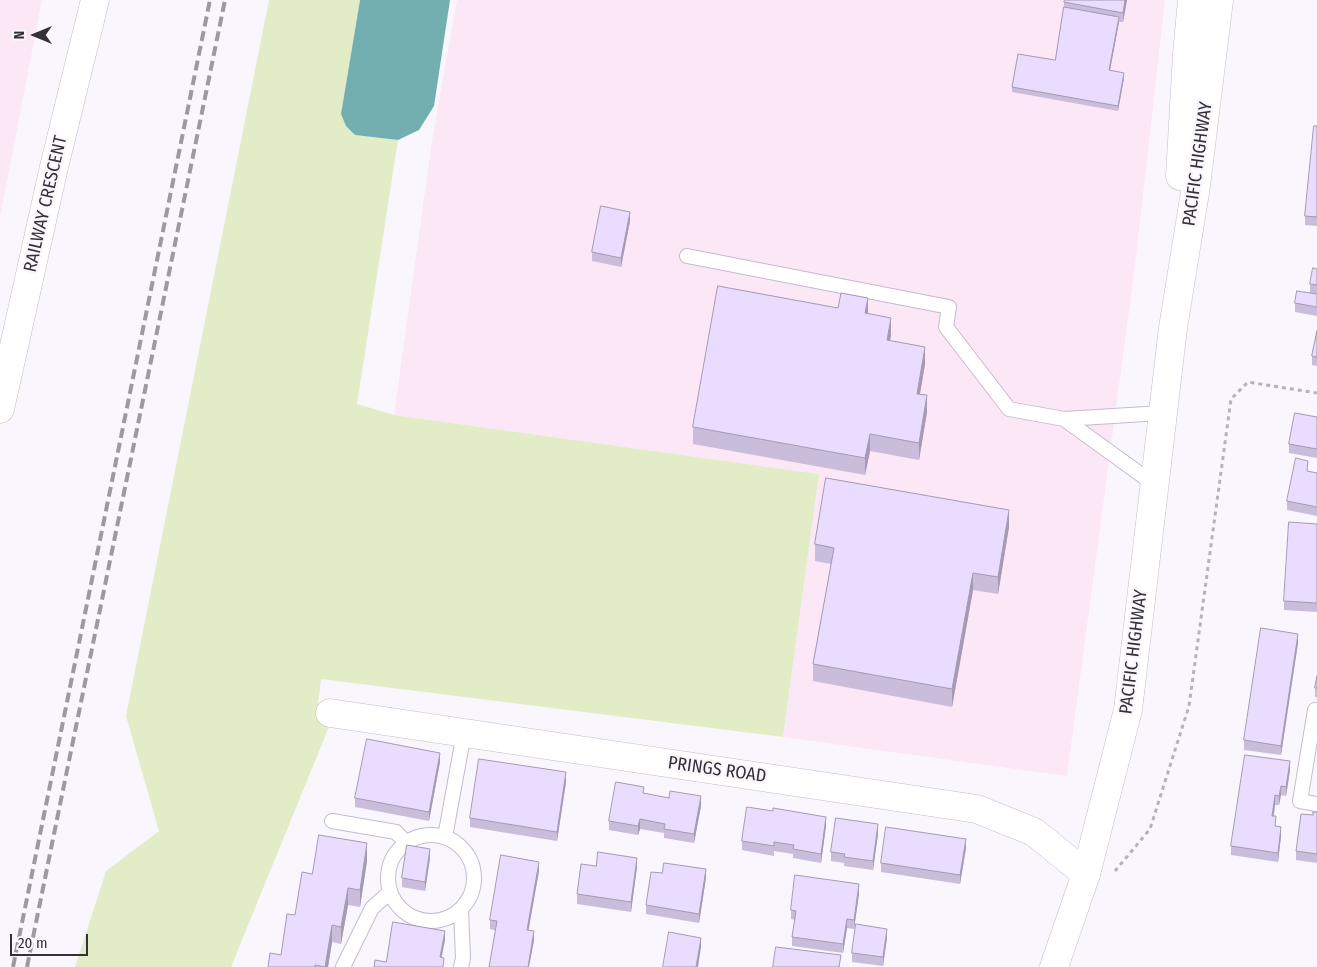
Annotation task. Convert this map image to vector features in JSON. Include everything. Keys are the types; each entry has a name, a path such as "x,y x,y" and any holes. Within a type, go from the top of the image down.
{"main road":[{"name":"RAILWAY CRESCENT","path":"0,409 54,167 95,0"},
{"name":"PACIFIC HIGHWAY","path":"1173,328 1187,54 1192,0"},
{"name":"PACIFIC HIGHWAY","path":"1054,967 1086,874 1128,710 1162,413 1173,328 1196,186 1219,0"},
{"name":"PRINGS ROAD","path":"330,713 977,809 1034,832 1086,874"}],"lane":[{"path":"688,256 949,307 946,327 1009,409 1064,419 1162,413"},
{"path":"1064,419 1154,484"},
{"path":"1317,711 1315,710 1300,801 1317,804"},
{"path":"445,837 464,733"},
{"path":"332,821 396,832 406,843"},
{"path":"432,835 445,837 458,844 468,855 474,869 474,884 470,898 461,910 448,918 434,922 406,914 397,904 390,892 388,878 390,864 396,852 406,843 418,836 432,835"},
{"path":"343,967 372,908 390,892"},
{"path":"461,910 463,958 461,967"}],"path":[{"path":"1115,871 1150,829 1189,706 1231,399 1248,382 1317,393"}],"shaded area":[{"path":"0,0 42,0 0,217"},
{"path":"457,0 1165,0 1135,265 1067,776 783,737 819,474 394,415 432,141"}],"green space":[{"path":"269,0 360,0 341,114 355,135 398,140 357,404 394,415 819,474 783,737 321,679 317,714 333,717 231,967 75,967 106,871 159,831 126,716"}],"water":[{"path":"360,0 450,0 434,106 419,130 398,140 355,135 346,126 341,114"}],"building":[{"path":"1065,0 1125,0 1123,13 1064,2"},
{"path":"1064,7 1119,17 1109,70 1124,73 1118,106 1012,87 1018,54 1055,60"},
{"path":"1314,126 1317,126 1317,217 1305,216"},
{"path":"601,206 630,212 621,258 592,252"},
{"path":"1313,268 1317,269 1317,285 1310,284"},
{"path":"718,286 838,308 841,293 868,298 865,313 891,318 887,340 925,347 917,394 927,395 919,443 870,434 865,458 693,427"},
{"path":"1297,291 1317,294 1317,307 1295,303"},
{"path":"1317,331 1317,357 1312,356"},
{"path":"1295,413 1317,417 1317,449 1289,444"},
{"path":"1296,458 1308,461 1307,471 1317,473 1317,507 1287,501"},
{"path":"826,478 1009,510 998,577 973,573 952,689 813,664 834,548 815,544"},
{"path":"1289,522 1317,524 1317,603 1284,601"},
{"path":"1261,628 1298,634 1281,746 1244,740"},
{"path":"367,739 440,753 429,812 355,798"},
{"path":"1245,755 1290,761 1286,787 1281,786 1279,796 1275,795 1272,816 1276,816 1275,826 1281,827 1278,853 1231,846"},
{"path":"479,759 566,772 557,832 470,818"},
{"path":"616,782 644,787 643,793 669,798 670,791 701,796 694,834 664,829 665,824 640,819 638,826 609,821"},
{"path":"747,807 773,811 773,808 826,817 821,854 793,849 794,845 774,842 774,846 742,841"},
{"path":"1313,812 1317,812 1317,854 1296,851 1301,814 1313,815"},
{"path":"836,818 878,824 873,861 844,857 845,854 831,852"},
{"path":"886,827 966,839 960,875 881,863"},
{"path":"319,835 367,843 360,890 348,888 341,927 332,925 325,967 315,965 315,967 268,967 270,953 281,955 287,914 295,915 302,872 312,874"},
{"path":"407,845 430,849 425,882 402,878"},
{"path":"598,852 637,858 631,902 577,894 581,864 596,866"},
{"path":"501,855 539,862 527,930 534,931 528,967 489,967 497,921 490,920"},
{"path":"664,863 706,869 699,914 646,905 651,872 662,873"},
{"path":"795,875 859,884 854,920 847,919 843,944 792,937 796,911 791,910"},
{"path":"393,922 445,931 440,957 444,958 443,967 374,967 375,960 386,962"},
{"path":"856,924 887,929 883,957 852,953"},
{"path":"669,932 701,938 696,967 663,967"},
{"path":"776,947 841,955 839,967 773,967"}],"railway":[{"path":"13,967 210,0"},
{"path":"27,967 225,0"}]}
